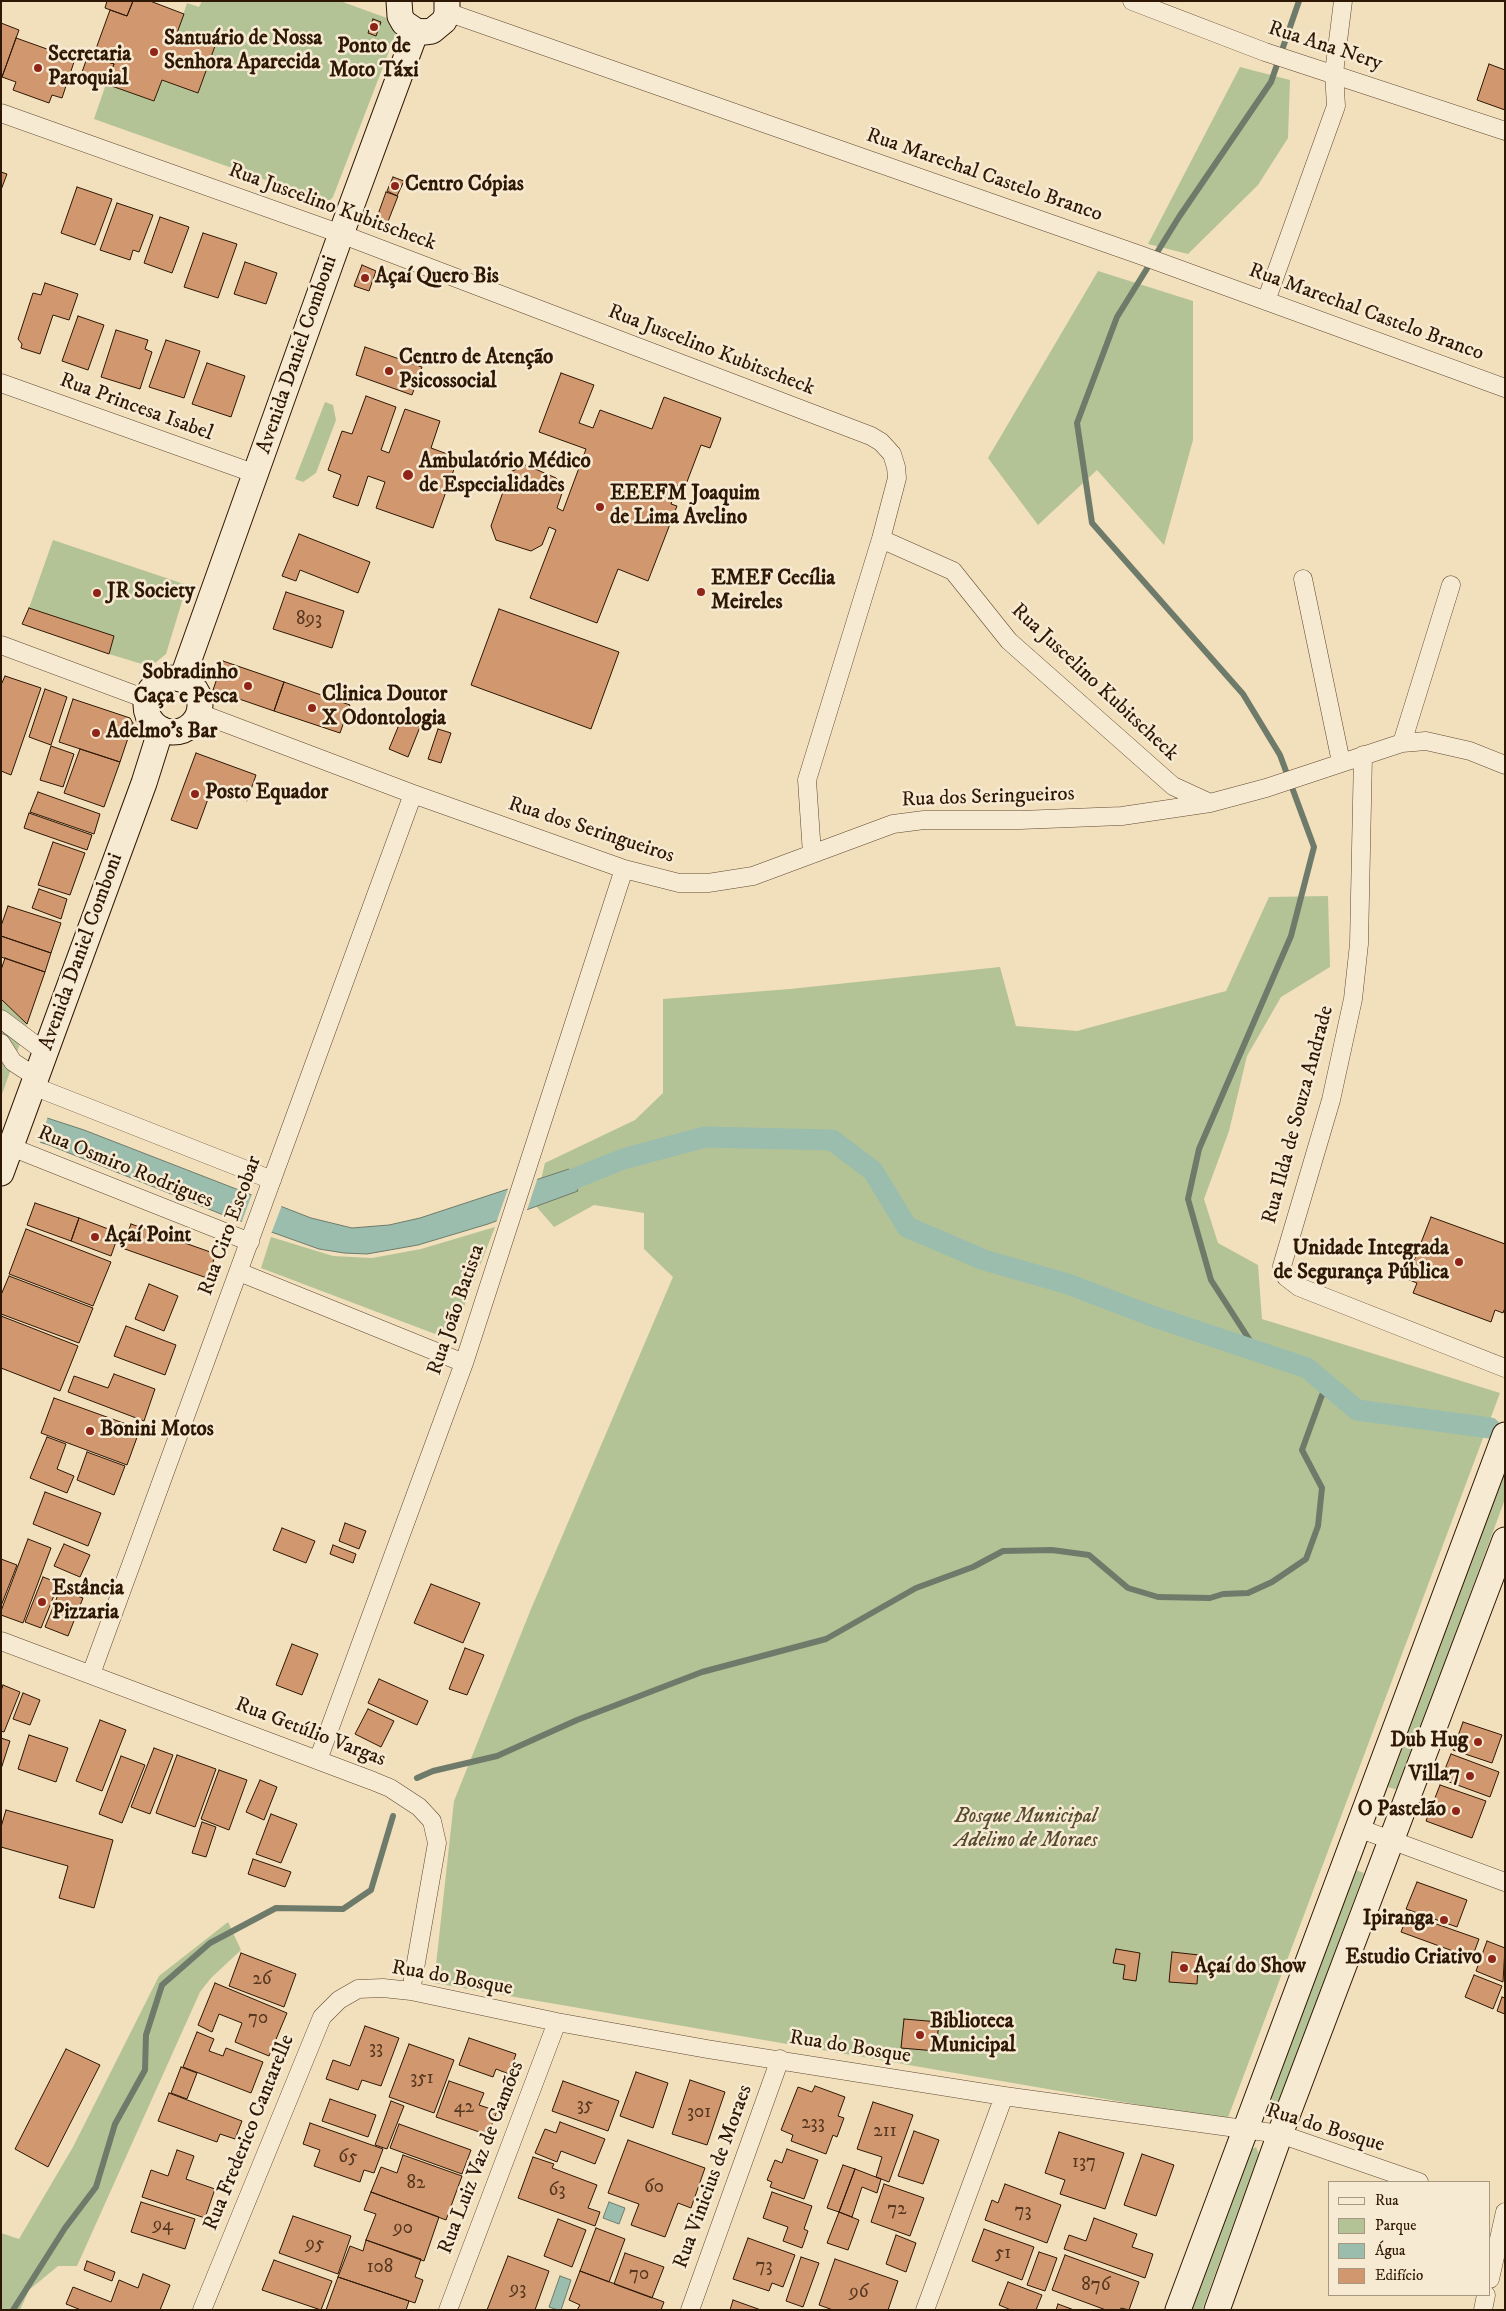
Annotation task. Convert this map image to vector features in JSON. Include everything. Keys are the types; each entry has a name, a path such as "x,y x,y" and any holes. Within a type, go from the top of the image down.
{"street":[{"path":"399,1 400,16 404,23 416,31 424,32 438,27 444,21 447,7"},
{"name":"Rua Ana Nery","path":"1132,1 1265,52 1334,73 1505,131"},
{"path":"1266,301 1336,106 1334,73 1343,1"},
{"name":"Rua Marechal Castelo Branco","path":"447,7 1140,254 1505,388"},
{"name":"Avenida Daniel Comboni","path":"182,679 341,234 416,31"},
{"name":"Rua Juscelino Kubitscheck","path":"1,113 341,234 871,436 881,442 892,454 896,466 897,478 881,539 953,571 1009,641 1172,786 1210,803"},
{"name":"Rua Princesa Isabel","path":"1,383 256,474"},
{"path":"812,854 807,780 881,539"},
{"path":"1303,579 1341,762"},
{"path":"1402,743 1451,585"},
{"path":"1,645 146,699"},
{"path":"164,679 182,679 195,689 199,697 199,714 188,728 170,732 161,729 148,717 146,699 156,684 164,679"},
{"name":"Rua dos Seringueiros","path":"199,714 412,794 624,869 678,883 708,883 753,876 868,832 900,823 924,820 1020,820 1122,816 1210,803 1314,773 1341,762 1402,743 1426,741 1470,751 1505,765"},
{"name":"Avenida Daniel Comboni","path":"1,1173 144,783 161,729"},
{"name":"Rua Ilda de Souza Andrade","path":"1363,755 1359,944 1353,999 1331,1100 1282,1266 1286,1276 1298,1287 1505,1368"},
{"name":"Rua Ciro Escobar","path":"91,1674 412,794"},
{"name":"Rua João Batista","path":"318,1760 464,1363 624,869"},
{"path":"1,1019 45,1052"},
{"name":"Rua Osmiro Rodrigues","path":"1,1043 31,1090 269,1188"},
{"name":"Rua Osmiro Rodrigues","path":"13,1141 252,1235"},
{"path":"239,1272 464,1363"},
{"path":"1178,2310 1505,1435"},
{"path":"1218,2310 1280,2134 1505,1540"},
{"name":"Rua Getúlio Vargas","path":"1,1641 390,1788 419,1807 432,1821 437,1843 411,1991"},
{"path":"1358,1828 1505,1882"},
{"name":"Rua do Bosque","path":"358,1989 383,1988 411,1991 557,2022 707,2049 780,2059 1004,2096 1280,2134 1417,2181"},
{"name":"Rua Frederico Cantarelle","path":"202,2310 322,2017 339,2000 358,1989"},
{"name":"Rua Luiz Vaz de Camões","path":"448,2310 557,2022"},
{"name":"Rua Vinicius de Moraes","path":"690,2310 780,2059"},
{"path":"925,2310 1004,2096"},
{"path":"1491,2207 1505,2212 1491,2275"},
{"path":"1483,2310 1486,2296"}],"green space":[{"path":"202,1 340,1 387,18 394,24 396,33 333,197 330,200 325,201 94,119 106,84 154,101 162,80 198,93 215,46 177,33 187,3 199,7"},
{"path":"1240,67 1290,80 1288,138 1258,185 1188,254 1148,244"},
{"path":"1098,271 1193,301 1193,440 1164,545 1097,470 1038,525 988,458"},
{"path":"325,402 333,405 336,420 316,473 303,482 295,479"},
{"name":"JR Society","path":"53,540 187,585 166,654 155,663 145,665 109,654 114,636 29,608"},
{"name":"Bosque Municipal Adelino de Moraes","path":"1328,896 1330,967 1281,997 1247,1056 1229,1131 1204,1199 1218,1243 1258,1265 1262,1319 1500,1393 1227,2120 434,1983 454,1801 531,1609 673,1277 644,1249 644,1213 594,1205 554,1227 535,1205 545,1163 635,1120 663,1093 663,999 790,989 1000,967 1016,1026 1077,1031 1226,991 1269,897"},
{"path":"1,999 27,1024 1,1097"},
{"path":"495,1227 451,1340 261,1268 271,1237 333,1256 372,1258 421,1249"},
{"path":"1505,1473 1505,1499 1398,1790 1388,1787"},
{"path":"1356,1870 1364,1873 1276,2112 1270,2114 1267,2109"},
{"path":"228,1922 241,1950 211,1978 200,1992 77,2266 58,2266 29,2290 20,2310 1,2310 1,2233 19,2239 73,2147 159,1976"},
{"path":"1256,2147 1259,2154 1202,2310 1191,2310 1249,2151"}],"water":[{"path":"1,1103 84,1130 311,1218 352,1228 389,1225 420,1218 569,1169 578,1191 488,1224 418,1245 367,1254 344,1253 319,1249 221,1214 49,1145 1,1130"},
{"path":"609,2202 625,2208 619,2224 603,2218"},
{"path":"560,2276 571,2280 561,2310 558,2310 549,2307"}],"pier":[{"path":"1,1101 48,1116 40,1143 1,1131"},
{"path":"538,1177 526,1213 496,1223 509,1186"},
{"path":"252,1194 282,1205 271,1234 241,1224"}],"building":[{"path":"107,1 133,1 127,16 105,8"},
{"name":"Santuário de Nossa Senhora Aparecida","path":"133,1 150,1 184,14 177,33 215,46 198,93 162,80 154,101 106,84 114,64 93,57 110,10 127,16"},
{"name":"Ponto de Moto Táxi","path":"373,19 381,22 376,36 368,33"},
{"path":"1,23 19,30 2,77 1,77"},
{"name":"Secretaria Paroquial","path":"16,38 75,59 62,98 52,95 49,103 13,90 16,82 2,77"},
{"path":"88,55 114,64 106,84 81,75"},
{"path":"1489,64 1505,70 1505,110 1477,100"},
{"path":"1,172 7,174 1,190"},
{"name":"Centro Cópias","path":"393,177 404,181 397,196 387,191"},
{"path":"77,187 112,199 95,245 61,233"},
{"path":"386,192 398,196 387,224 376,220"},
{"path":"117,203 153,215 139,252 133,250 130,260 100,250"},
{"path":"160,217 189,227 172,273 144,263"},
{"path":"203,233 237,244 218,298 184,287"},
{"path":"245,262 277,273 266,304 234,294"},
{"name":"Açaí Quero Bis","path":"362,265 376,271 369,291 354,286"},
{"path":"45,283 78,294 69,320 53,315 40,354 21,348 22,344 18,339 33,293 41,295"},
{"path":"78,316 104,325 88,370 62,361"},
{"path":"116,330 148,340 145,349 152,352 140,389 101,377"},
{"path":"166,340 200,351 184,398 149,387"},
{"name":"Centro de Atenção Psicossocial","path":"365,347 422,367 412,395 356,375"},
{"path":"207,363 245,376 231,417 192,404"},
{"path":"561,373 594,385 579,423 593,428 600,410 652,429 664,397 721,418 710,448 701,445 685,487 678,485 671,504 677,506 648,581 618,569 597,623 530,598 556,530 549,527 542,545 531,551 496,540 491,526 510,472 526,465 556,478 563,490 557,508 563,511 586,449 539,432"},
{"path":"366,396 396,407 381,450 389,453 405,409 440,421 431,448 458,458 433,528 376,508 385,482 368,476 358,506 333,497 341,475 328,470 342,431 352,434"},
{"path":"299,534 370,562 358,593 300,570 296,581 282,576"},
{"path":"286,592 344,611 332,648 273,629"},
{"path":"29,608 114,636 109,654 22,624"},
{"path":"499,609 619,652 591,729 471,685"},
{"name":"Sobradinho Caça e Pesca","path":"223,661 284,682 274,711 213,690"},
{"path":"5,676 41,688 11,775 1,771 1,685"},
{"name":"Clinica Doutor X Odontologia","path":"284,682 350,705 340,733 274,711"},
{"path":"45,689 67,697 51,745 29,737"},
{"name":"Adelmo's Bar","path":"73,699 130,718 133,723 120,762 59,742"},
{"path":"401,720 420,727 408,757 389,749"},
{"path":"438,729 451,733 441,763 428,759"},
{"path":"51,746 74,754 63,787 40,780"},
{"path":"80,749 120,762 104,807 64,793"},
{"name":"Posto Equador","path":"196,753 256,775 247,801 212,788 197,829 171,820"},
{"path":"38,792 100,814 94,834 30,812"},
{"path":"29,813 92,835 87,850 24,828"},
{"path":"53,842 85,853 70,895 38,885"},
{"path":"39,889 67,899 61,919 32,908"},
{"path":"8,906 61,923 51,953 1,936 1,926"},
{"path":"1,936 51,953 45,972 1,957"},
{"path":"5,958 45,972 27,1024 1,999 1,970"},
{"path":"35,1203 79,1218 71,1241 27,1225"},
{"name":"Unidade Integrada de Segurança Pública","path":"1431,1217 1505,1244 1505,1308 1503,1313 1495,1310 1491,1322 1413,1293 1417,1283 1407,1279"},
{"name":"Açaí Point","path":"79,1218 119,1233 111,1256 71,1241"},
{"path":"131,1224 216,1254 207,1278 122,1248"},
{"path":"26,1229 111,1262 93,1306 9,1274"},
{"path":"9,1276 93,1308 79,1343 1,1314 1,1295"},
{"path":"149,1284 178,1296 164,1331 135,1319"},
{"path":"1,1316 78,1346 60,1391 1,1368"},
{"path":"126,1326 176,1345 165,1375 114,1356"},
{"path":"114,1374 155,1389 144,1421 68,1392 74,1376 108,1388"},
{"name":"Bonini Motos","path":"54,1398 140,1429 127,1465 41,1433"},
{"path":"47,1437 66,1444 57,1469 74,1476 67,1493 30,1478"},
{"path":"87,1452 125,1466 114,1495 77,1480"},
{"path":"45,1492 101,1513 88,1546 33,1524"},
{"path":"345,1523 366,1531 359,1549 339,1541"},
{"path":"282,1528 315,1541 306,1563 273,1550"},
{"path":"28,1539 51,1548 23,1623 1,1615 1,1611"},
{"path":"64,1544 90,1555 80,1577 54,1566"},
{"path":"333,1545 356,1554 353,1563 330,1554"},
{"path":"1,1559 17,1565 1,1606"},
{"name":"Estância Pizzaria","path":"43,1577 59,1583 41,1628 25,1622"},
{"path":"431,1584 480,1603 463,1643 414,1623"},
{"path":"60,1590 83,1598 68,1636 45,1627"},
{"path":"292,1644 318,1654 302,1695 276,1685"},
{"path":"465,1648 484,1655 467,1695 449,1689"},
{"path":"379,1679 428,1701 417,1725 368,1703"},
{"path":"3,1685 20,1692 4,1732 1,1731 1,1691"},
{"path":"23,1693 40,1700 30,1725 13,1719"},
{"path":"368,1709 394,1721 381,1747 355,1734"},
{"path":"100,1720 126,1730 102,1791 76,1781"},
{"name":"Dub Hug","path":"1463,1722 1502,1735 1492,1763 1453,1750"},
{"path":"29,1735 68,1748 56,1782 18,1769"},
{"path":"1,1738 10,1741 1,1769"},
{"path":"154,1748 173,1755 150,1814 131,1807"},
{"name":"Villa7","path":"1451,1754 1499,1772 1490,1797 1441,1779"},
{"path":"177,1755 216,1769 195,1827 156,1813"},
{"path":"121,1756 145,1765 122,1823 99,1814"},
{"path":"219,1770 247,1780 229,1830 201,1819"},
{"path":"260,1780 277,1787 264,1820 246,1812"},
{"name":"O Pastelão","path":"1440,1785 1486,1801 1472,1838 1426,1821"},
{"path":"6,1810 113,1840 94,1908 59,1898 68,1866 1,1847 1,1827"},
{"path":"271,1814 297,1824 281,1863 256,1854"},
{"path":"202,1822 216,1827 206,1857 192,1853"},
{"path":"253,1859 291,1872 285,1887 248,1874"},
{"path":"1417,1882 1467,1900 1457,1927 1406,1909"},
{"path":"1408,1914 1479,1939 1472,1958 1401,1932"},
{"name":"Estudio Criativo","path":"1487,1941 1505,1948 1503,1982 1476,1971"},
{"path":"1116,1949 1140,1953 1136,1981 1123,1979 1125,1965 1113,1963"},
{"name":"Açaí do Show","path":"1172,1952 1199,1955 1197,1984 1169,1982"},
{"path":"241,1953 296,1974 284,2007 229,1986"},
{"path":"1474,1975 1502,1986 1493,2009 1465,1997"},
{"path":"215,1983 287,2013 269,2056 235,2042 242,2023 219,2014 212,2032 198,2025"},
{"path":"1502,1997 1505,1998 1505,2014 1497,2011"},
{"name":"Biblioteca Municipal","path":"904,2019 939,2022 936,2051 901,2048"},
{"path":"365,2026 399,2038 381,2086 362,2080 358,2090 326,2079 333,2060 350,2066"},
{"path":"197,2032 214,2039 209,2051 223,2056 226,2048 263,2062 251,2093 183,2067"},
{"path":"469,2038 516,2054 509,2074 496,2069 493,2077 459,2065"},
{"path":"409,2044 454,2060 434,2113 389,2097"},
{"path":"66,2049 100,2065 48,2167 15,2149"},
{"path":"181,2067 197,2073 187,2099 171,2093"},
{"path":"636,2072 668,2083 653,2128 620,2116"},
{"path":"690,2080 725,2092 707,2145 672,2134"},
{"path":"449,2081 484,2093 479,2105 497,2111 488,2135 436,2117"},
{"path":"563,2081 619,2101 608,2131 552,2111"},
{"path":"815,2086 845,2097 838,2116 844,2118 837,2137 833,2135 826,2154 791,2141 793,2135 781,2130 798,2087 812,2092"},
{"path":"169,2093 242,2121 235,2139 220,2134 217,2142 158,2121"},
{"path":"330,2099 376,2115 368,2137 322,2121"},
{"path":"391,2101 404,2106 387,2149 375,2145"},
{"path":"873,2102 913,2115 889,2182 876,2177 882,2157 857,2149"},
{"path":"560,2122 605,2139 595,2164 561,2151 557,2162 535,2153 545,2129 556,2133"},
{"path":"310,2123 383,2149 374,2173 364,2170 360,2182 314,2166 320,2150 303,2144"},
{"path":"399,2124 471,2150 462,2174 390,2148"},
{"path":"914,2131 939,2140 923,2184 898,2176"},
{"path":"1059,2132 1124,2153 1105,2209 1060,2194 1065,2180 1045,2173"},
{"path":"628,2140 705,2168 691,2208 678,2203 665,2237 631,2225 639,2204 608,2193"},
{"path":"787,2149 818,2160 804,2199 770,2187 772,2182 767,2180 775,2160 782,2163"},
{"path":"177,2150 194,2156 186,2179 215,2189 205,2218 142,2197 151,2170 168,2176"},
{"path":"1142,2154 1174,2165 1156,2216 1124,2205"},
{"path":"403,2155 462,2176 446,2220 371,2192 381,2167 397,2173"},
{"path":"533,2157 554,2164 552,2168 597,2185 588,2208 600,2212 595,2226 518,2198"},
{"path":"843,2165 855,2169 839,2212 827,2208"},
{"path":"855,2169 881,2179 877,2193 862,2187 852,2217 839,2212"},
{"path":"884,2184 924,2198 910,2236 871,2222"},
{"path":"1005,2184 1061,2205 1047,2243 985,2220 992,2200 998,2203"},
{"path":"371,2192 439,2217 424,2261 366,2240 376,2214 364,2210"},
{"path":"772,2192 812,2206 804,2229 808,2231 802,2248 783,2241 788,2227 763,2218"},
{"path":"141,2202 195,2219 185,2249 131,2232"},
{"path":"839,2212 859,2220 848,2250 827,2243"},
{"path":"293,2216 351,2236 338,2274 279,2253"},
{"path":"1094,2218 1137,2234 1132,2247 1153,2254 1145,2278 1064,2249 1069,2235 1086,2241"},
{"path":"558,2219 586,2230 572,2267 544,2256"},
{"path":"596,2228 625,2239 609,2282 580,2271"},
{"path":"984,2229 1034,2247 1022,2280 972,2261"},
{"path":"896,2235 916,2243 906,2272 886,2264"},
{"path":"748,2238 795,2255 783,2287 772,2283 769,2291 733,2279"},
{"path":"366,2240 421,2259 415,2277 423,2280 415,2303 338,2277 350,2246 363,2251"},
{"path":"1039,2252 1057,2258 1045,2291 1027,2285"},
{"path":"625,2253 664,2267 652,2298 614,2284"},
{"path":"1065,2255 1139,2282 1129,2310 1121,2308 1120,2310 1106,2310 1052,2290"},
{"path":"508,2256 549,2271 535,2310 487,2310"},
{"path":"801,2257 819,2263 803,2307 786,2301"},
{"path":"835,2259 898,2281 888,2310 833,2310 819,2305"},
{"path":"274,2260 332,2281 321,2310 262,2290"},
{"path":"87,2261 115,2272 112,2281 84,2270"},
{"path":"580,2271 664,2302 661,2310 577,2310 580,2305 569,2300"},
{"path":"143,2274 170,2285 160,2310 81,2310 66,2304 73,2287 111,2302 119,2280 138,2288"},
{"path":"338,2277 409,2301 406,2310 326,2310"},
{"path":"1008,2282 1042,2295 1036,2310 1011,2310 999,2305"},
{"path":"733,2300 761,2310 730,2310"},
{"path":"1058,2304 1074,2310 1056,2310"}],"waterway":[{"path":"1258,1353 1211,1280 1188,1199 1199,1149 1291,936 1314,847 1280,755 1243,694 1092,523 1077,423 1117,317 1179,217 1271,82 1299,1"},
{"path":"546,1190 623,1159 705,1137 832,1140 873,1171 907,1227 984,1260 1068,1284 1149,1315 1307,1368 1357,1410 1490,1428"},
{"path":"417,1778 433,1771 497,1756 577,1720 702,1672 826,1639 916,1588 973,1567 1003,1551 1052,1550 1089,1555 1128,1588 1158,1597 1210,1598 1223,1594 1248,1593 1272,1582 1306,1559 1318,1526 1322,1488 1302,1450 1322,1395 1333,1390"},
{"path":"13,2310 65,2228 96,2187 115,2124 145,2070 146,2035 162,1985 210,1943 276,1908 343,1909 371,1890 393,1816"}],"place":[{"name":"Ponto de Moto Táxi","path":"374,27"},
{"name":"Santuário de Nossa Senhora Aparecida","path":"154,52"},
{"name":"Secretaria Paroquial","path":"38,68"},
{"name":"Centro Cópias","path":"395,186"},
{"name":"Açaí Quero Bis","path":"365,278"},
{"name":"Centro de Atenção Psicossocial","path":"389,371"},
{"name":"Ambulatório Médico de Especialidades","path":"408,475"},
{"name":"EEEFM Joaquim de Lima Avelino","path":"600,507"},
{"name":"EMEF Cecília Meireles","path":"701,592"},
{"name":"JR Society","path":"97,593"},
{"name":"Sobradinho Caça e Pesca","path":"248,686"},
{"name":"Clinica Doutor X Odontologia","path":"312,708"},
{"name":"Adelmo's Bar","path":"96,733"},
{"name":"Posto Equador","path":"195,794"},
{"name":"Açaí Point","path":"95,1237"},
{"name":"Unidade Integrada de Segurança Pública","path":"1459,1262"},
{"name":"Bonini Motos","path":"90,1431"},
{"name":"Estância Pizzaria","path":"42,1602"},
{"name":"Dub Hug","path":"1478,1742"},
{"name":"Villa7","path":"1470,1776"},
{"name":"O Pastelão","path":"1456,1811"},
{"name":"Ipiranga","path":"1444,1920"},
{"name":"Estudio Criativo","path":"1492,1959"},
{"name":"Açaí do Show","path":"1184,1968"},
{"name":"Biblioteca Municipal","path":"920,2035"}]}
